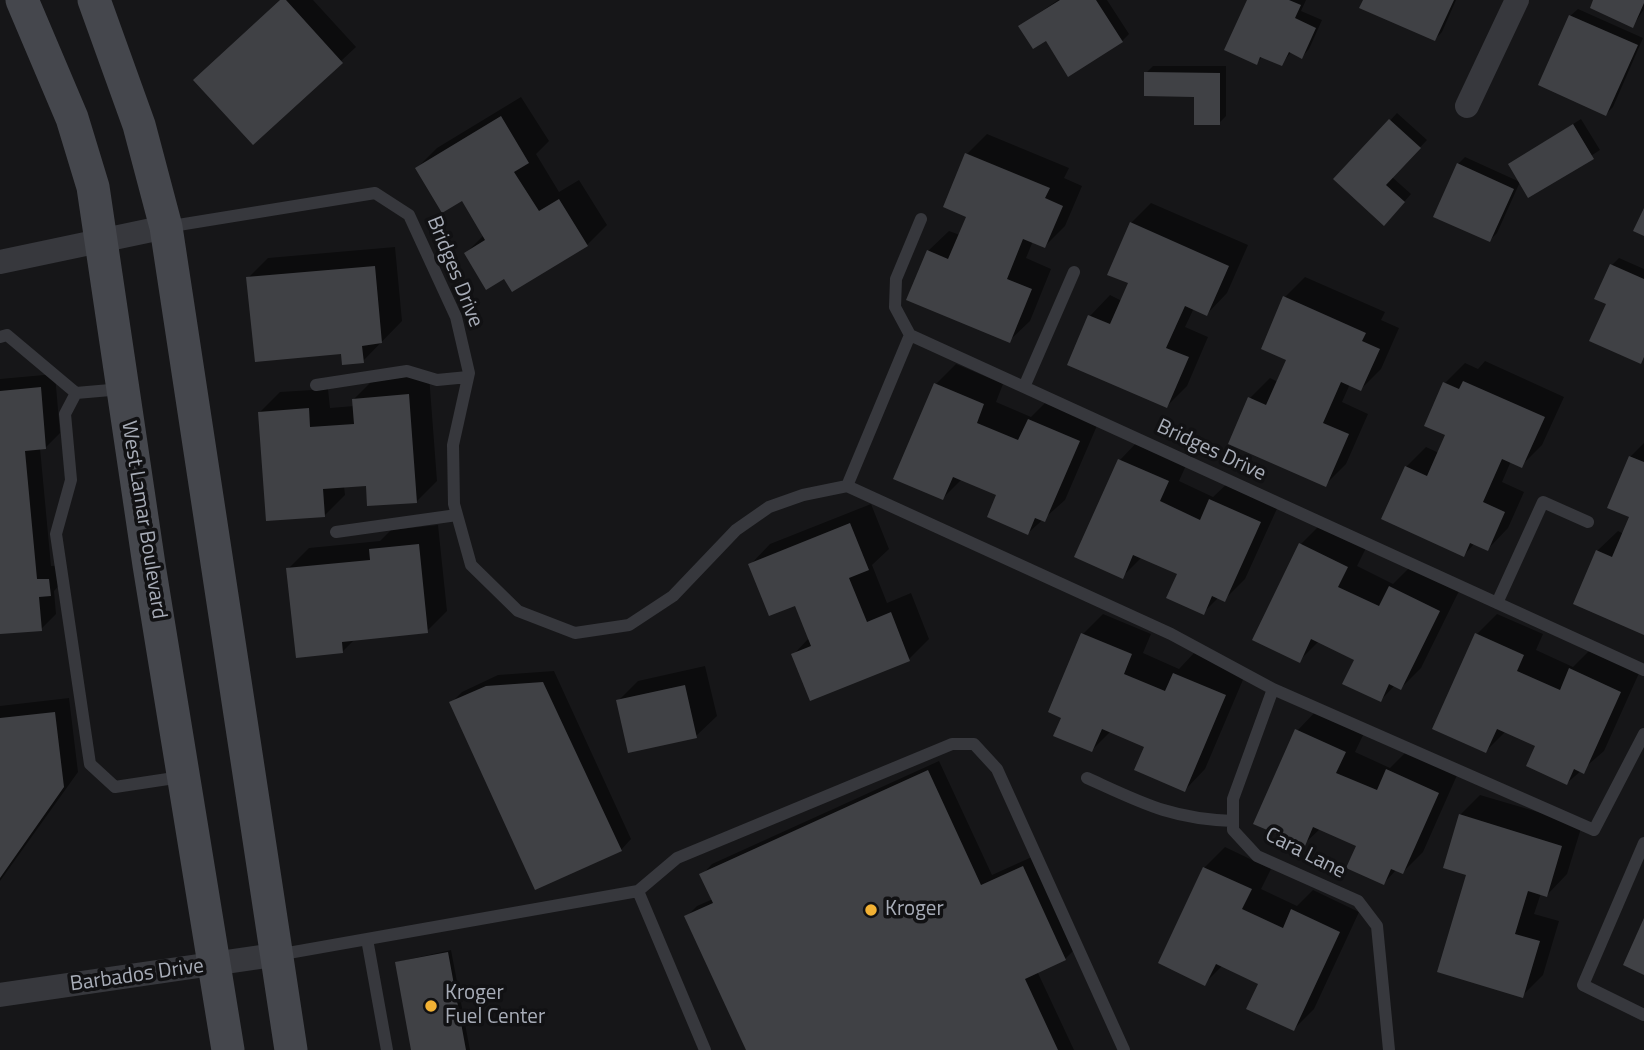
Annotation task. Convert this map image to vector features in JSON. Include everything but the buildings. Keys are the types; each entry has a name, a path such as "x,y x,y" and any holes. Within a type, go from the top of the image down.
{"main road":[{"name":"West Lamar Boulevard","path":"22,0 72,118 93,187 183,776 228,1050"},
{"path":"94,0 139,125 166,227 274,955 291,1050"}],"street":[{"path":"1467,106 1517,0"},
{"path":"0,262 166,227"},
{"name":"Barbados Drive","path":"0,995 274,955"}],"lane":[{"name":"Bridges Drive","path":"166,227 375,193 409,215 456,317 468,377 453,445 457,515 471,565 518,611 575,633 629,625 673,596 736,530 769,507 803,495 848,486"},
{"path":"921,219 896,279 895,307 910,335 848,486 1171,634 1273,689 1594,830 1644,734"},
{"path":"1024,387 1073,272"},
{"path":"0,337 7,335 76,393 123,389"},
{"name":"Bridges Drive","path":"910,335 1644,670"},
{"path":"316,385 407,372 437,380 468,377"},
{"path":"76,393 65,414 71,480 57,534 90,765 116,787 183,776"},
{"path":"1497,603 1543,502 1588,522"},
{"path":"336,532 457,515"},
{"path":"1087,778 1165,813 1195,820 1233,821 1233,799 1273,689"},
{"path":"274,955 638,891 677,858 951,744 974,744 997,769 1124,1050"},
{"name":"Cara Lane","path":"1233,821 1233,830 1257,856 1358,901 1377,926 1389,1050"},
{"path":"1644,843 1583,985 1644,1015"},
{"path":"638,891 705,1050"},
{"path":"367,939 387,1050"}],"place":[{"name":"Kroger","path":"871,910"},
{"name":"Kroger Fuel Center","path":"431,1006"}]}
